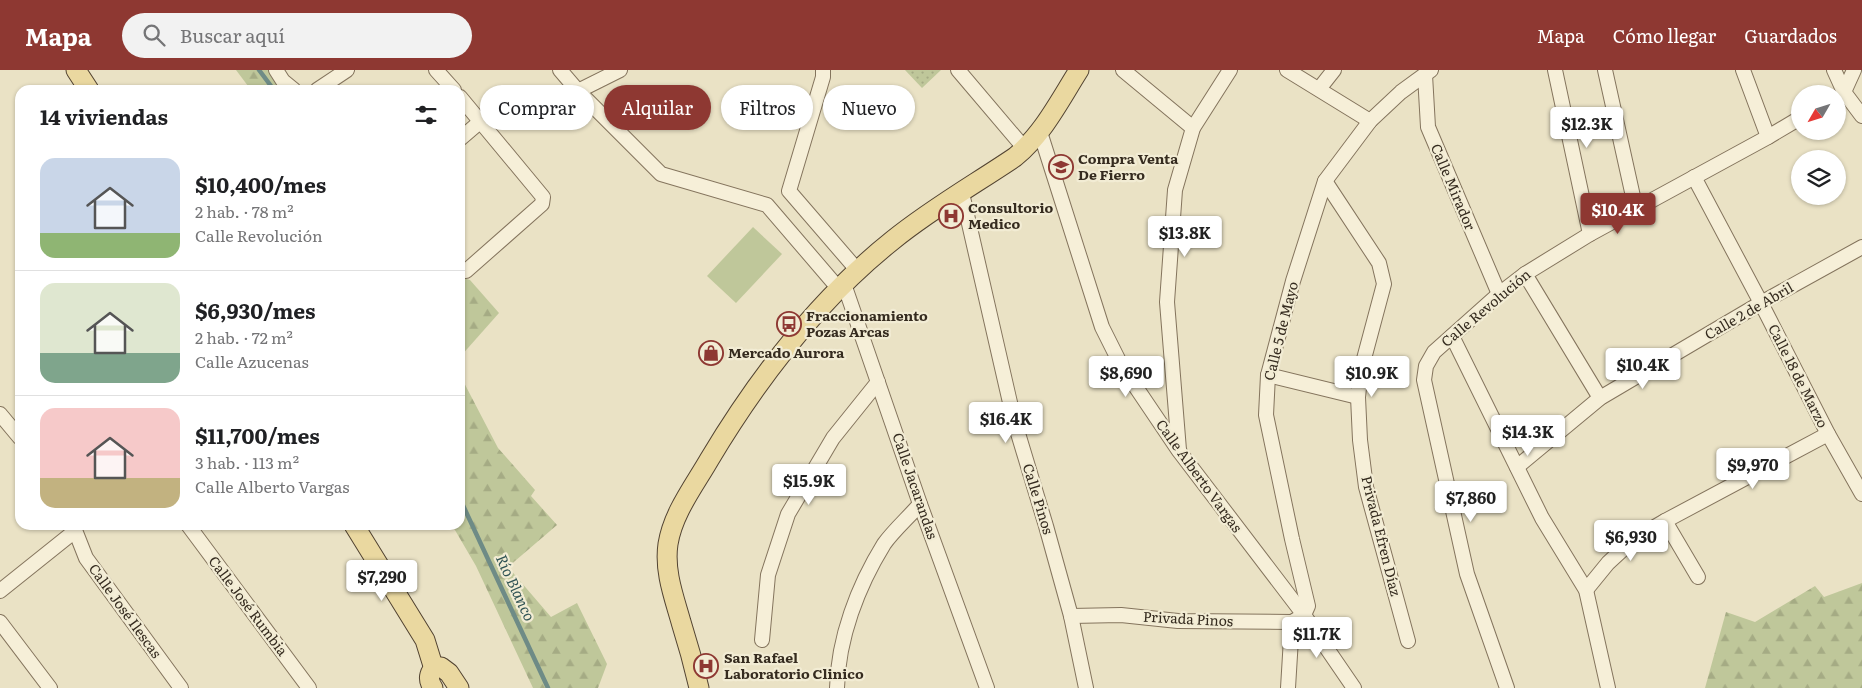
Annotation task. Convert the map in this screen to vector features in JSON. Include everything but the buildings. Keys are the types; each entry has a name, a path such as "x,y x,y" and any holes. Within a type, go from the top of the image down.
{"main road":[{"path":"76,70 86,85"},
{"path":"699,688 667,567 668,544 677,514 724,436 785,349 842,287 885,246 907,229 1016,157 1025,149 1040,132 1074,72"},
{"path":"357,530 425,640 434,669"},
{"path":"433,688 429,676 434,669 441,667 446,670 458,688"}],"street":[{"path":"276,70 288,85"},
{"path":"324,85 347,70"},
{"path":"436,70 450,85"},
{"path":"560,70 573,85"},
{"path":"590,85 620,70"},
{"path":"823,70 823,77 789,191 858,271"},
{"path":"958,70 1025,149"},
{"path":"1123,70 1192,128"},
{"path":"1179,451 1167,302 1175,190 1192,128 1230,70"},
{"path":"1287,70 1370,121"},
{"path":"1318,89 1334,70"},
{"path":"1556,70 1590,234"},
{"path":"1605,70 1636,210"},
{"path":"1743,70 1768,137"},
{"path":"1834,70 1838,85"},
{"path":"1846,85 1854,70"},
{"name":"Calle 5 de Mayo","path":"1304,615 1308,606 1266,414 1268,375 1293,281 1325,181 1370,121 1401,92 1428,72"},
{"name":"Calle Mirador","path":"1428,72 1428,127 1499,294"},
{"path":"1846,99 1862,116"},
{"path":"465,103 480,120"},
{"path":"594,107 662,174 767,205 842,287"},
{"path":"465,135 480,122"},
{"name":"Calle Revolución","path":"1507,688 1467,574 1424,380 1426,366 1434,352 1499,294 1525,274 1590,234 1791,123"},
{"path":"465,272 542,204 543,197 488,130"},
{"name":"Calle Alberto Vargas","path":"1040,132 1102,327 1121,365 1179,451 1304,615 1354,688"},
{"name":"Calle 18 de Marzo","path":"1694,177 1761,302 1828,434 1862,494"},
{"name":"Privada Efren Díaz","path":"1325,181 1379,264 1384,284 1361,370 1358,397 1360,440 1366,487 1408,641"},
{"name":"Calle Pinos","path":"962,192 1014,420 1071,616 1086,688"},
{"name":"Calle 2 de Abril","path":"1517,467 1600,398 1761,302 1862,247"},
{"path":"1525,274 1600,398"},
{"name":"Calle Jacarandas","path":"842,287 878,382 987,688"},
{"path":"1452,336 1542,518 1586,590 1608,688"},
{"path":"1268,375 1358,397"},
{"path":"762,640 768,575 788,514 833,438 878,382"},
{"path":"0,414 15,432"},
{"path":"1586,590 1608,563 1634,539 1828,434"},
{"path":"837,688 838,672 847,629 864,582 885,543 920,504"},
{"path":"1665,521 1698,577"},
{"path":"0,591 72,530"},
{"name":"Calle José Ilescas","path":"75,530 86,558 182,688"},
{"name":"Calle José Rumbia","path":"192,530 309,688"},
{"name":"Privada Pinos","path":"1071,616 1121,615 1178,621 1292,622"},
{"path":"1288,688 1292,622 1304,615"},
{"path":"0,622 50,688"}],"green space":[{"path":"236,70 269,70 272,78 279,85 247,85"},
{"path":"905,70 941,70 922,88"},
{"path":"753,227 782,254 736,303 707,276"},
{"path":"465,278 470,280 499,313 465,351"},
{"path":"465,385 498,448 535,490 531,496 557,525 508,567 551,617 577,603 607,664 598,688 533,688 476,566 455,530 465,530"},
{"path":"1862,583 1862,688 1705,688 1726,612 1755,622 1815,586 1824,597"}],"waterway":[{"name":"Río Blanco","path":"259,70 270,85"},
{"name":"Río Blanco","path":"465,510 548,688"}],"place":[{"name":"Compra Venta De Fierro","path":"1061,167"},
{"name":"Consultorio Medico","path":"951,216"},
{"name":"Fraccionamiento Pozas Arcas","path":"789,324"},
{"name":"Mercado Aurora","path":"711,353"},
{"name":"San Rafael Laboratorio Clinico","path":"706,666"}]}
